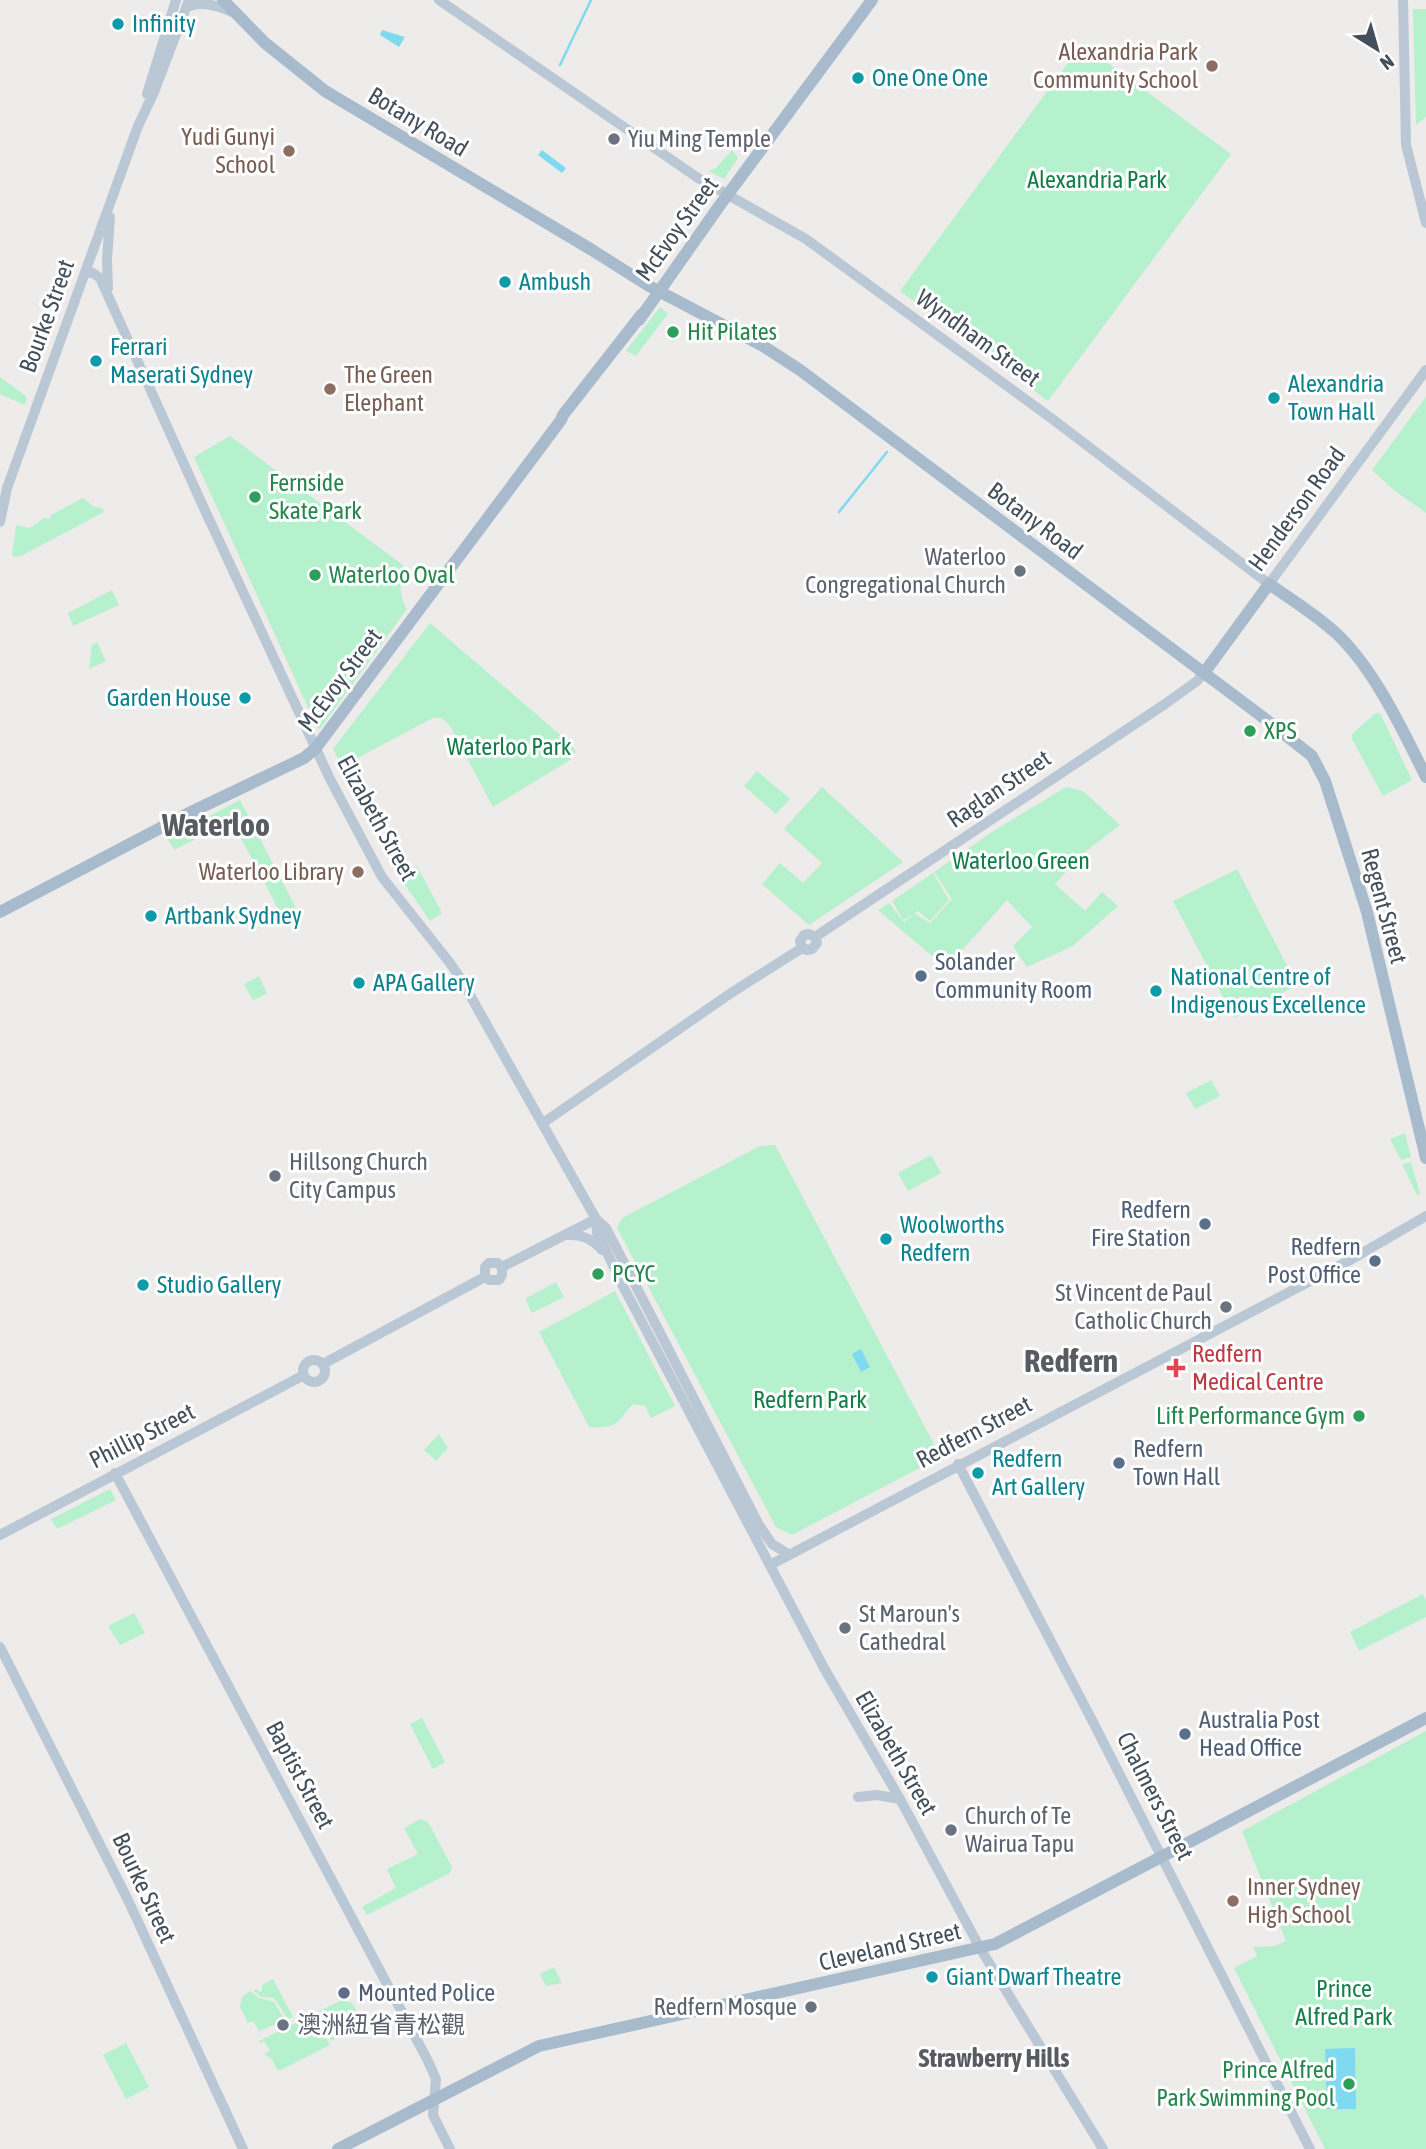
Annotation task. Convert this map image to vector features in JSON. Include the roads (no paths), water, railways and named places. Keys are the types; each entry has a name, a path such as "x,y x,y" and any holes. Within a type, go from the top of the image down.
{"main road":[{"name":"Bourke Street","path":"0,522 7,488 138,126 176,0"},
{"name":"Botany Road","path":"212,0 232,12"},
{"name":"Botany Road","path":"223,0 265,43 325,91 595,252 605,255 659,290 763,346 800,370 1312,756 1325,781 1341,828"},
{"name":"Wyndham Street","path":"439,0 698,178 806,239 1051,418 1328,627 1343,642 1389,705 1426,778"},
{"name":"McEvoy Street","path":"0,912 187,814 304,758 315,749 561,420 566,418 872,0"},
{"path":"1403,0 1406,145 1426,223"},
{"path":"187,4 202,2 232,12"},
{"name":"Bourke Street","path":"138,126 154,92 187,4"},
{"name":"Elizabeth Street","path":"108,301 107,260 111,200"},
{"name":"Elizabeth Street","path":"85,273 108,301 315,749 382,877 452,966 596,1219 606,1228 759,1525 772,1544 788,1554"},
{"name":"Henderson Road","path":"1204,673 1426,370"},
{"name":"Raglan Street","path":"543,1122 731,993 802,948 812,949 816,945 815,937 1185,690 1204,673"},
{"name":"Regent Street","path":"1341,828 1367,912 1426,1158"},
{"path":"561,1237 596,1219"},
{"name":"Elizabeth Street","path":"596,1219 597,1232 844,1704 900,1799 980,1948 1103,2149"},
{"name":"Redfern Street","path":"770,1564 1417,1226 1425,1219"},
{"path":"561,1237 577,1234 590,1239 612,1261"},
{"name":"Phillip Street","path":"0,1535 304,1375 303,1369 309,1361 315,1360 323,1364 485,1276 485,1267 489,1263 498,1263 502,1267 561,1237"},
{"name":"Chalmers Street","path":"958,1464 1162,1856 1310,2149"},
{"name":"Baptist Street","path":"115,1473 427,2059 436,2079 433,2115 450,2149"},
{"name":"Bourke Street","path":"0,1647 122,1887 243,2149"},
{"name":"Cleveland Street","path":"338,2149 539,2046 980,1948 1001,1941 1426,1718"},
{"path":"858,1797 877,1795 900,1799"}],"water":[{"path":"382,30 405,37 399,47 380,35"},
{"path":"542,150 566,168 562,173 538,155"},
{"path":"861,1349 870,1367 861,1372 852,1354"},
{"path":"1355,2048 1356,2109 1327,2109 1325,2049"}],"waterway":[{"path":"560,65 591,0"},
{"path":"839,512 887,452"}],"place":[{"name":"Infinity","path":"118,24"},
{"name":"Alexandria Park Community School","path":"1212,66"},
{"name":"One One One","path":"858,78"},
{"name":"Yiu Ming Temple","path":"614,139"},
{"name":"Yudi Gunyi School","path":"289,151"},
{"name":"Ambush","path":"505,282"},
{"name":"Hit Pilates","path":"673,332"},
{"name":"Ferrari Maserati Sydney","path":"96,361"},
{"name":"The Green Elephant","path":"330,389"},
{"name":"Alexandria Town Hall","path":"1274,398"},
{"name":"Fernside Skate Park","path":"255,497"},
{"name":"Waterloo Congregational Church","path":"1020,571"},
{"name":"Waterloo Oval","path":"315,575"},
{"name":"Garden House","path":"245,698"},
{"name":"XPS","path":"1250,731"},
{"name":"Waterloo Library","path":"358,872"},
{"name":"Artbank Sydney","path":"151,916"},
{"name":"Solander Community Room","path":"921,976"},
{"name":"APA Gallery","path":"359,983"},
{"name":"National Centre of Indigenous Excellence","path":"1156,991"},
{"name":"Hillsong Church City Campus","path":"275,1176"},
{"name":"Redfern Fire Station","path":"1205,1224"},
{"name":"Woolworths Redfern","path":"886,1239"},
{"name":"Redfern Post Office","path":"1375,1261"},
{"name":"PCYC","path":"598,1274"},
{"name":"Studio Gallery","path":"143,1285"},
{"name":"St Vincent de Paul Catholic Church","path":"1226,1307"},
{"name":"Redfern Medical Centre","path":"1176,1368"},
{"name":"Lift Performance Gym","path":"1359,1416"},
{"name":"Redfern Town Hall","path":"1119,1463"},
{"name":"Redfern Art Gallery","path":"978,1473"},
{"name":"St Maroun's Cathedral","path":"845,1628"},
{"name":"Australia Post Head Office","path":"1185,1734"},
{"name":"Church of Te Wairua Tapu","path":"951,1830"},
{"name":"Inner Sydney High School","path":"1233,1901"},
{"name":"Giant Dwarf Theatre","path":"932,1977"},
{"name":"Mounted Police","path":"344,1993"},
{"name":"Redfern Mosque","path":"811,2007"},
{"name":"澳洲紐省青松觀","path":"283,2025"},
{"name":"Prince Alfred Park Swimming Pool","path":"1349,2084"}],"district":[{"name":"Waterloo","path":"216,825"},
{"name":"Redfern","path":"1071,1361"},
{"name":"Strawberry Hills","path":"994,2058"}],"park label":[{"name":"Alexandria Park","path":"1097,180"},
{"name":"Waterloo Park","path":"509,747"},
{"name":"Waterloo Green","path":"1021,861"},
{"name":"Redfern Park","path":"810,1400"},
{"name":"Prince Alfred Park","path":"1344,2003"}]}
